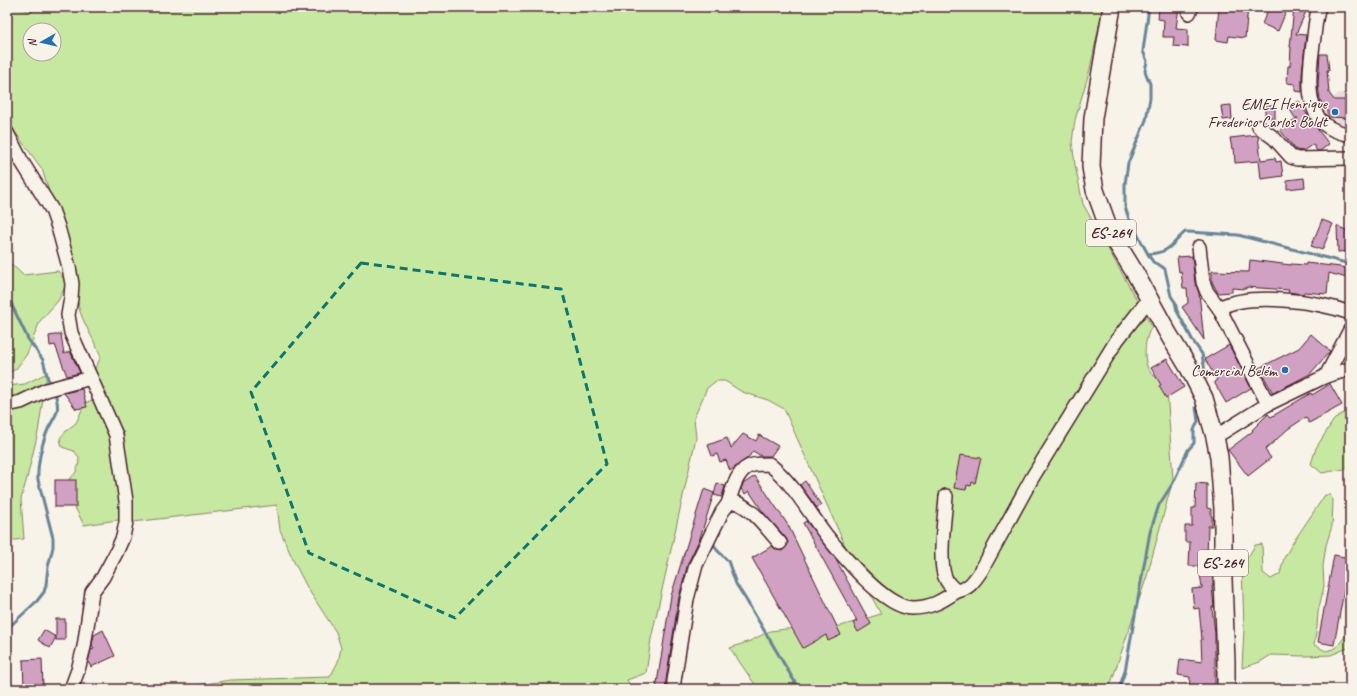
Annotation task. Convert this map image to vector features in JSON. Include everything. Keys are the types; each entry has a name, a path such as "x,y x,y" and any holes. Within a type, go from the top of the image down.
{"main road":[{"name":"ES-264","path":"1112,7 1093,118 1091,167 1095,190 1110,232 1135,273 1168,335 1189,368 1204,398 1215,437 1219,457 1223,509 1226,689"}],"street":[{"path":"1320,7 1315,23 1311,63 1310,80 1312,102 1319,118 1324,124 1333,130 1350,135"},
{"path":"1259,127 1274,138 1291,157 1297,159 1350,158"},
{"path":"7,134 22,162 52,210 58,227 70,267 72,284 68,315 70,333 116,435 126,500 126,522 123,537 103,577 92,592 84,647 71,689"},
{"path":"1198,246 1203,282 1207,292 1219,308 1268,404"},
{"path":"674,689 686,606 696,565 722,512 728,504 733,487 744,469 751,465 769,464 776,469 826,535 883,596 911,608 925,607 941,602 956,591 964,590 974,582 1032,478 1117,340 1149,299"},
{"path":"1219,308 1226,304 1240,301 1265,299 1335,307 1350,313"},
{"path":"1326,376 1350,330"},
{"path":"1215,437 1268,404 1326,376 1350,368"},
{"path":"7,405 21,402 46,390 91,378"},
{"path":"946,496 942,558 944,576 950,586 956,591"},
{"path":"728,504 735,502 748,508 780,543"}],"highlighted area":[{"path":"361,263 561,289 607,464 455,618 309,553 251,392"}],"shaded area":[{"name":"EMEI Henrique Frederico Carlos Boldt","path":"1339,93 1350,95 1350,128 1329,122 1319,109"}],"green space":[{"path":"7,7 16,7 32,12 33,7 1103,7 1090,69 1075,120 1072,142 1075,165 1083,204 1152,327 1147,337 1145,357 1148,369 1167,389 1173,479 1147,576 1109,689 758,689 730,648 750,641 770,631 795,628 841,626 881,614 852,561 784,409 768,400 742,392 725,381 716,381 707,388 694,418 696,438 651,639 646,673 627,680 632,689 184,689 186,687 230,680 330,677 338,662 341,648 336,632 308,589 294,562 280,530 277,505 133,522 117,520 84,525 63,484 70,479 77,470 79,457 74,451 62,447 60,438 76,423 85,403 92,400 97,391 94,370 101,357 83,319 78,305 79,304 67,283 58,301 40,321 27,354 16,369 7,374 7,259 23,275 58,271 66,282 53,204 42,169 7,121"},
{"path":"47,373 38,432 21,499 24,539 7,541 7,386 25,384"},
{"path":"1350,410 1350,468 1322,473 1311,464 1316,448 1333,421 1338,416"},
{"path":"1325,495 1330,495 1333,500 1332,526 1326,545 1323,566 1324,586 1318,612 1314,645 1326,651 1336,648 1350,630 1350,647 1331,655 1271,655 1260,662 1242,668 1244,629 1242,564 1255,545 1262,544 1263,573 1271,579 1280,574 1284,558"}],"building":[{"path":"1159,7 1179,7 1176,28 1188,29 1188,47 1173,46 1174,37 1163,37 1164,20 1158,19"},
{"path":"1219,7 1248,7 1245,38 1229,36 1228,42 1216,40"},
{"path":"1269,7 1288,7 1278,31 1262,24"},
{"path":"1294,7 1308,7 1296,34 1306,35 1302,74 1302,92 1295,91 1295,84 1287,83 1288,66 1290,66 1290,47"},
{"path":"1320,54 1327,54 1329,93 1334,100 1350,100 1350,118 1328,117 1328,111 1320,100 1318,85"},
{"path":"1299,101 1311,121 1329,144 1320,151 1317,151 1313,144 1303,151 1296,150 1280,130 1298,118 1295,118 1289,108"},
{"path":"1231,105 1232,119 1223,120 1221,106"},
{"path":"1264,106 1275,106 1275,123 1272,118 1265,118"},
{"path":"1257,135 1261,160 1275,158 1276,162 1281,161 1283,176 1261,179 1259,161 1235,163 1234,148 1232,149 1230,138"},
{"path":"1304,178 1305,187 1287,189 1287,180"},
{"path":"1322,220 1333,224 1322,250 1311,246"},
{"path":"1337,226 1350,232 1350,251 1338,252"},
{"path":"1192,256 1195,283 1199,293 1204,340 1182,307 1188,303 1187,288 1183,288 1181,271 1179,272 1177,257"},
{"path":"1250,260 1291,265 1306,265 1306,263 1341,267 1350,269 1350,279 1329,273 1327,294 1304,292 1303,294 1288,292 1289,290 1246,287 1246,289 1232,288 1232,292 1218,293 1212,282 1212,271 1249,272"},
{"path":"61,334 64,354 70,351 80,373 67,376 55,345 50,346 49,336"},
{"name":"Comercial Belém","path":"1311,334 1330,351 1310,374 1273,393 1259,368 1299,348"},
{"path":"1229,345 1251,388 1226,403 1214,382 1217,380 1205,359"},
{"path":"1167,359 1184,387 1166,398 1159,386 1161,385 1151,368"},
{"path":"1330,384 1342,405 1309,423 1306,417 1288,429 1265,450 1271,458 1248,476 1228,450 1253,431 1252,430 1268,414 1271,417 1311,393 1312,395"},
{"path":"82,389 87,407 76,409 64,393"},
{"path":"743,434 756,441 759,435 778,446 771,456 761,456 753,451 748,458 730,471 726,460 720,462 717,454 712,456 708,445 727,438 731,448"},
{"path":"960,455 981,458 975,483 972,482 971,486 967,485 966,490 954,488"},
{"path":"755,476 788,525 841,635 828,641 826,635 803,648 752,558 772,546 777,550 782,551 787,546 788,542 763,512 749,491 745,494 741,489 743,484"},
{"path":"55,480 76,480 76,507 55,507"},
{"path":"805,481 821,505 817,508 800,485"},
{"path":"717,483 725,486 722,497 714,495"},
{"path":"1196,483 1207,484 1207,508 1211,509 1212,516 1212,526 1208,526 1207,558 1209,558 1209,569 1212,569 1213,573 1212,586 1214,607 1212,607 1215,633 1215,687 1199,687 1198,689 1189,689 1190,677 1178,675 1180,659 1202,662 1202,640 1199,608 1194,609 1192,589 1202,588 1199,566 1189,566 1190,542 1185,542 1185,526 1192,526 1192,508 1195,508"},
{"path":"704,489 714,493 700,538 688,563 679,597 666,680 666,689 656,689 671,596"},
{"path":"806,521 835,558 871,624 858,632 853,623 857,621 803,523"},
{"path":"1334,555 1350,558 1334,645 1318,642"},
{"path":"56,619 65,619 65,640 56,640"},
{"path":"44,630 56,637 50,648 38,640"},
{"path":"103,630 115,656 91,667 88,662 91,650 94,649 92,645 94,635"},
{"path":"42,659 43,688 30,688 30,686 24,686 23,660"}],"waterway":[{"path":"1149,7 1143,51 1147,61 1145,71 1150,84 1150,98 1146,120 1128,163 1125,184 1125,207 1129,219 1153,262 1165,269 1171,296 1175,302 1177,311 1193,341 1202,354 1206,378"},
{"path":"1148,254 1161,252 1169,248 1185,232 1188,232 1238,235 1350,264"},
{"path":"7,295 28,339 43,360 48,379 52,385"},
{"path":"7,629 37,601 44,592 46,585 48,567 53,547 53,538 38,480 38,469 44,439 57,411 58,406 55,393"},
{"path":"1119,689 1125,671 1150,532 1159,505 1173,483 1188,450 1194,443 1194,430 1198,421 1196,407"},
{"path":"713,540 717,550 728,561 736,584 799,689"}],"place":[{"name":"EMEI Henrique Frederico Carlos Boldt","path":"1335,112"},
{"name":"Comercial Belém","path":"1285,370"}]}
